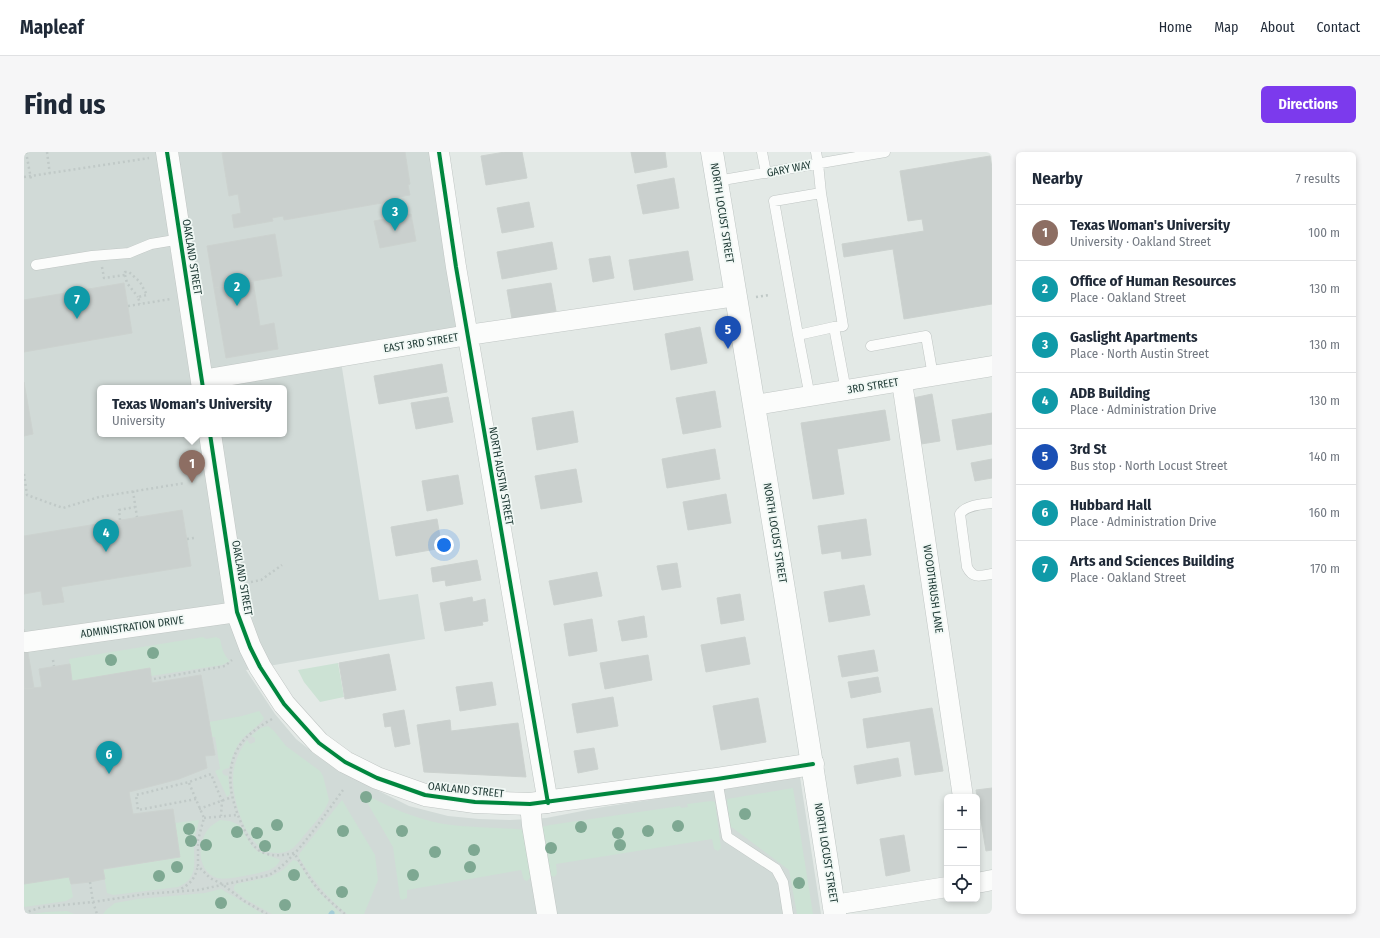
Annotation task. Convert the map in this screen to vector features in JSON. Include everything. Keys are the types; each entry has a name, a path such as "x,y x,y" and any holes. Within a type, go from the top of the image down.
{"street":[{"name":"NORTH AUSTIN STREET","path":"439,152 539,803"},
{"name":"NORTH LOCUST STREET","path":"712,152 717,181 744,297 754,405 813,764 835,909"},
{"name":"OAKLAND STREET","path":"160,155 181,240 202,384"},
{"name":"EAST 3RD STREET","path":"202,384 468,335 744,297"},
{"name":"3RD STREET","path":"754,405 902,382 992,366"},
{"name":"WOODTHRUSH LANE","path":"902,382 963,794"},
{"name":"OAKLAND STREET","path":"210,437 237,612 250,647 260,667 284,704 318,743 345,762 377,778 425,795 475,802 539,803 717,779 813,764"},
{"name":"ADMINISTRATION DRIVE","path":"26,642 237,612"},
{"path":"539,803 532,825 547,914"},
{"path":"980,882 992,880"},
{"path":"835,909 944,888"}],"lane":[{"path":"762,152 766,173"},
{"path":"798,335 843,326 820,193 816,152"},
{"name":"GARY WAY","path":"717,181 866,154 885,152"},
{"path":"810,397 774,201 820,193"},
{"path":"36,265 92,256 129,253 152,244 181,240"},
{"path":"834,327 846,391"},
{"path":"871,346 926,336 933,376"},
{"path":"992,503 979,505 963,511 960,514 967,567 970,573 974,576 992,574"},
{"path":"717,779 727,836 776,869 783,882 788,914"}],"path":[{"path":"26,152 30,177"},
{"path":"46,152 50,174"},
{"path":"24,177 160,155"},
{"path":"138,297 147,295 140,282 129,272 125,272 127,284 138,297 140,304"},
{"path":"104,275 104,278 126,275"},
{"path":"744,297 770,295"},
{"path":"128,306 170,299"},
{"path":"24,474 27,495 63,508 98,497 185,483"},
{"path":"133,491 137,517"},
{"path":"120,520 119,510 135,507"},
{"path":"187,539 194,538"},
{"path":"251,582 261,580 282,565"},
{"path":"53,660 54,666"},
{"path":"154,679 225,666 232,660"},
{"path":"272,720 255,729 248,735 237,750 232,767 232,797 237,815 253,845 263,853 274,856 294,853"},
{"path":"196,799 138,810 136,795 189,782 211,774 222,801 221,816"},
{"path":"174,892 189,884 193,880 198,866 198,840 204,818 189,782"},
{"path":"24,913 42,908 145,894 198,890 269,875 276,871 309,837 343,790"},
{"path":"199,809 232,797"},
{"path":"204,818 237,815"},
{"path":"294,853 318,889 327,899 345,914"},
{"path":"198,866 204,873 222,884 244,901 267,914"},
{"path":"90,882 93,902 97,914"}],"shaded area":[{"path":"24,152 430,152 460,328 339,349 379,600 418,594 425,639 246,670 275,714 296,739 320,758 373,788 409,806 448,816 510,820 546,818 603,807 800,777 821,914 24,914"}],"green space":[{"path":"203,637 206,639 216,637 220,639 224,654 230,661 222,665 151,676 150,668 72,681 69,659"},
{"path":"338,663 344,697 320,702 304,682 298,670"},
{"path":"259,711 264,718 263,720 242,739 236,749 229,768 222,771 226,776 228,775 230,794 227,797 215,771 220,769 215,737 212,737 209,722 242,716"},
{"path":"268,726 286,746 320,771 323,776 329,800 320,817 297,845 290,850 280,853 267,851 258,846 244,826 236,801 233,779 234,769 241,749 247,740 250,744 255,742 255,738 251,736 261,728"},
{"path":"793,788 813,914 797,914 789,870 730,826 727,799"},
{"path":"361,792 401,811 433,822 464,826 524,830 531,877 527,881 525,880 521,870 407,890 407,898 402,900 400,898 393,847"},
{"path":"342,800 375,855 378,880 364,914 347,914 321,888 299,857 300,853"},
{"path":"711,801 715,802 721,848 718,851 714,849 712,839 556,864 557,874 554,877 550,875 542,827 680,806 681,808 688,807 687,804"},
{"path":"199,820 194,841 194,868 190,879 185,883 178,887 113,895 107,893 103,870 180,857 175,823"},
{"path":"220,820 230,821 239,825 252,846 257,851 280,860 278,863 269,870 235,878 221,879 210,874 205,869 202,862 201,847 206,833 211,826"},
{"path":"293,860 297,861 315,888 341,914 272,914 245,899 234,890 236,884 270,877 283,870"},
{"path":"69,877 73,897 66,901 24,907 24,884"},
{"path":"221,889 263,914 103,914 115,903 138,899 205,893"},
{"path":"67,911 74,914 33,914 46,912"}],"building":[{"path":"405,152 410,184 408,185 410,195 398,197 399,200 284,220 283,216 272,218 273,221 234,228 232,215 241,213 238,194 229,196 222,153"},
{"path":"505,152 522,152 527,178 486,185 481,156"},
{"path":"631,152 665,152 667,167 635,173"},
{"path":"990,156 992,168 992,304 904,319 893,249 844,257 842,244 924,231 922,219 908,221 900,171"},
{"path":"674,178 679,208 643,214 637,185"},
{"path":"529,202 534,227 502,233 497,208"},
{"path":"411,214 416,241 380,248 374,221"},
{"path":"275,234 282,276 214,288 207,246"},
{"path":"552,242 557,269 502,279 497,252"},
{"path":"688,251 693,280 634,290 629,260"},
{"path":"610,256 614,278 593,282 589,259"},
{"path":"253,281 260,326 274,323 278,349 226,358 214,288"},
{"path":"124,283 132,333 24,352 24,300"},
{"path":"551,283 556,311 512,319 507,290"},
{"path":"700,327 707,363 671,370 665,334"},
{"path":"442,364 447,392 379,404 374,376"},
{"path":"24,382 33,434 24,436"},
{"path":"715,391 721,427 683,434 676,398"},
{"path":"932,394 940,441 921,444 913,398"},
{"path":"448,397 453,422 416,429 411,403"},
{"path":"885,410 890,440 837,449 844,494 813,499 801,423"},
{"path":"573,411 578,442 537,450 532,418"},
{"path":"992,413 992,444 957,450 952,420"},
{"path":"715,449 720,479 667,488 662,459"},
{"path":"992,459 992,478 975,481 971,463"},
{"path":"576,469 582,502 541,509 535,476"},
{"path":"458,475 463,504 427,511 422,481"},
{"path":"726,494 731,523 688,530 683,502"},
{"path":"182,510 191,566 61,587 64,602 43,605 41,591 24,594 24,536"},
{"path":"437,519 442,548 396,556 391,527"},
{"path":"866,519 871,555 842,559 841,551 822,554 818,526"},
{"path":"477,560 481,580 446,586 445,580 433,582 431,568"},
{"path":"677,563 681,587 662,590 657,566"},
{"path":"597,572 602,596 554,605 549,581"},
{"path":"864,585 870,615 829,622 824,592"},
{"path":"740,594 744,620 721,624 717,598"},
{"path":"472,597 473,602 485,599 488,621 482,622 483,625 445,631 440,603"},
{"path":"644,616 647,637 622,641 618,621"},
{"path":"592,619 597,651 569,656 564,624"},
{"path":"24,629 34,688 25,689 24,686"},
{"path":"745,637 750,664 706,672 701,645"},
{"path":"874,650 878,671 842,677 838,656"},
{"path":"389,654 396,690 345,699 339,663"},
{"path":"648,655 652,680 605,689 600,663"},
{"path":"70,664 72,681 150,668 152,683 201,675 215,755 205,756 207,768 179,779 129,792 133,814 173,809 180,857 103,869 105,879 90,882 71,884 69,877 24,884 24,689 42,687 39,669"},
{"path":"878,677 881,692 851,698 848,682"},
{"path":"492,682 496,705 460,711 456,687"},
{"path":"613,697 618,726 577,733 572,704"},
{"path":"758,698 766,742 721,750 713,706"},
{"path":"932,708 943,771 915,775 910,741 867,748 863,719"},
{"path":"404,710 410,744 395,747 391,726 385,727 383,714"},
{"path":"450,720 451,731 518,723 526,777 424,772 417,725"},
{"path":"594,748 598,769 578,773 574,751"},
{"path":"898,758 901,776 857,784 854,766"},
{"path":"992,788 992,850 986,851 980,814 980,794 977,794 976,790"},
{"path":"904,835 910,871 886,876 880,839"}],"cycle path":[{"path":"167,152 203,385"},
{"path":"439,152 456,267 548,803"},
{"path":"210,437 237,612 250,647 260,667 284,704 319,743 345,762 377,778 425,795 475,802 530,804 717,779 813,764"}],"place":[{"name":"Gaslight Apartments","path":"395,231"},
{"name":"Office of Human Resources","path":"237,306"},
{"name":"Arts and Sciences Building","path":"77,319"},
{"name":"3rd St","path":"728,349"},
{"name":"Texas Woman's University","path":"192,483"},
{"name":"ADB Building","path":"106,552"},
{"name":"Hubbard Hall","path":"109,774"}]}
